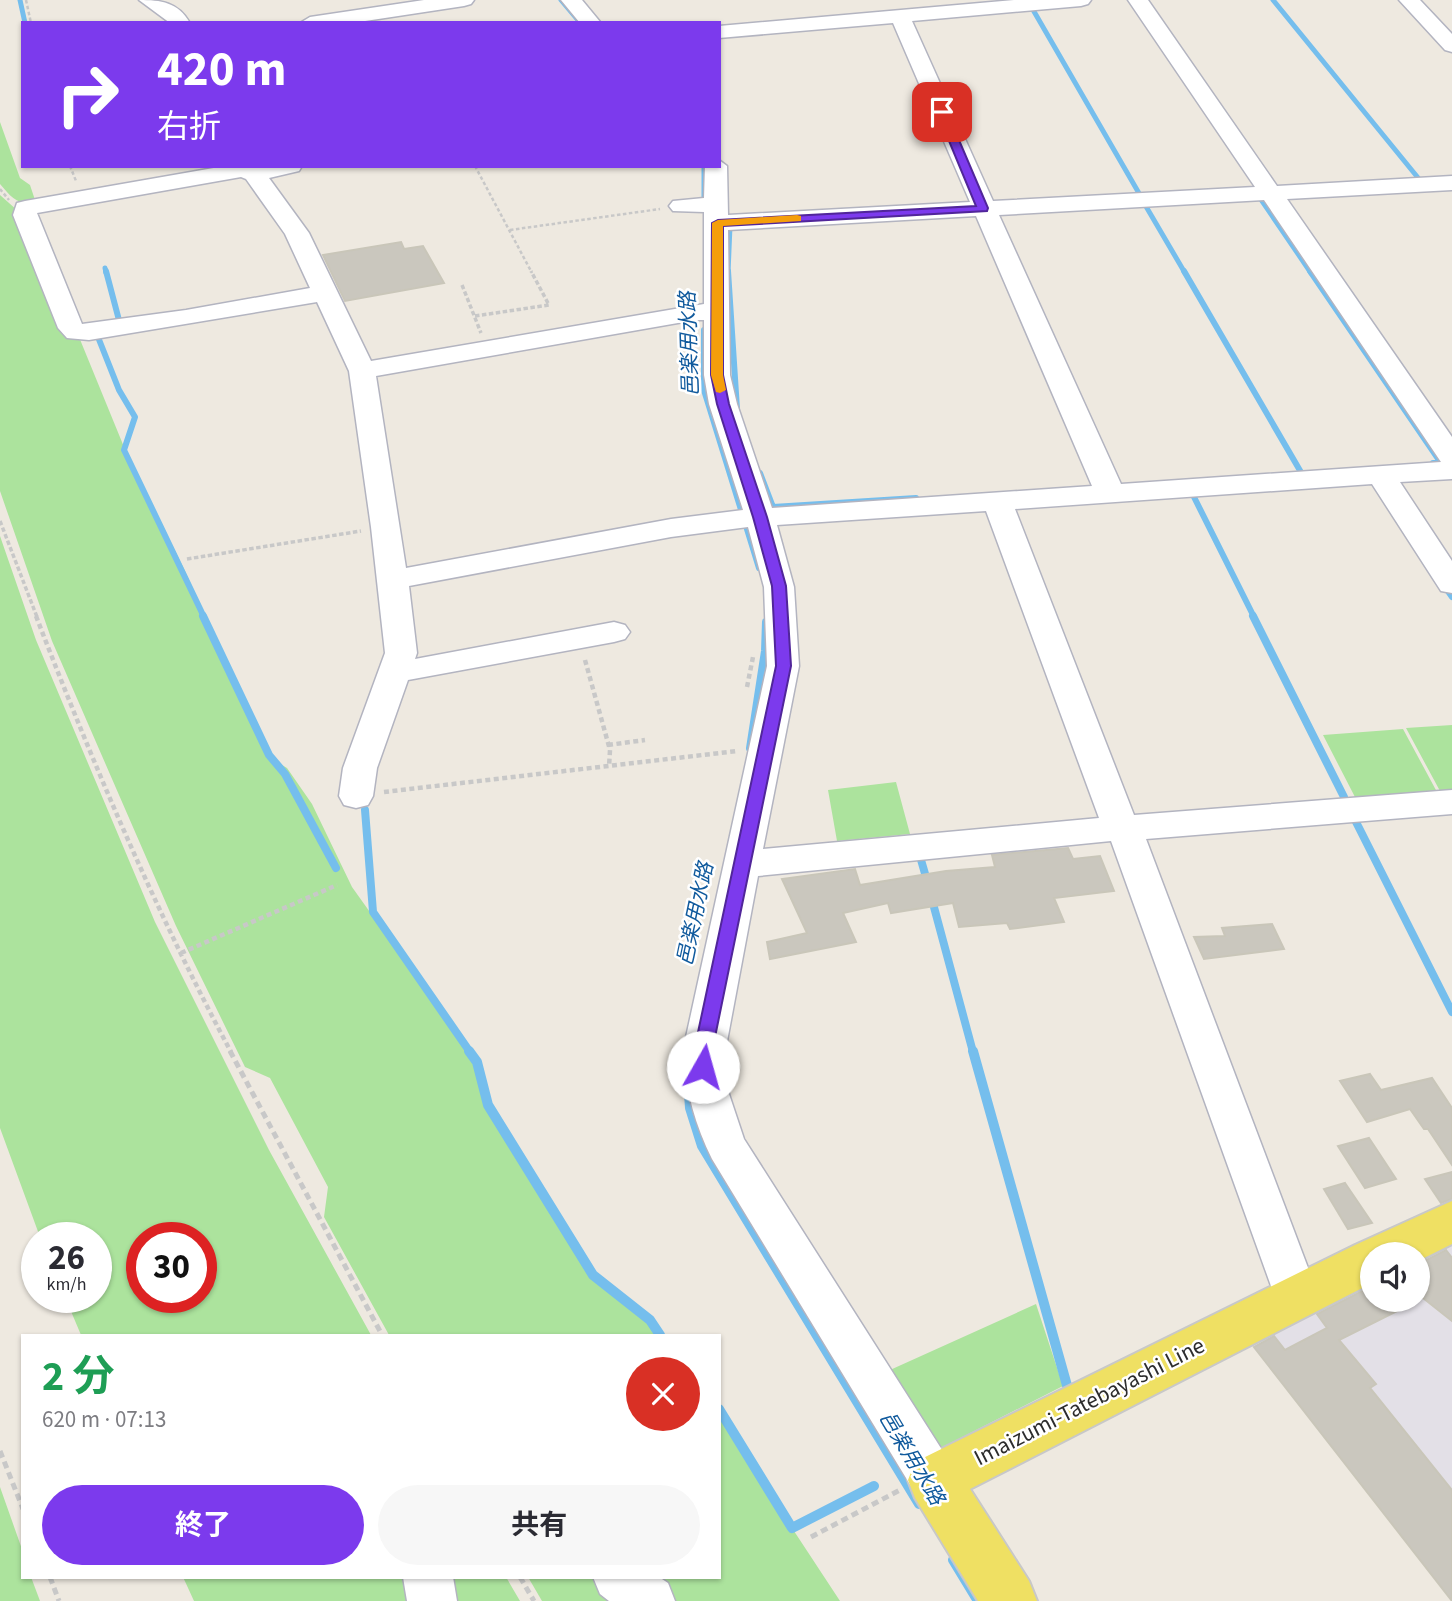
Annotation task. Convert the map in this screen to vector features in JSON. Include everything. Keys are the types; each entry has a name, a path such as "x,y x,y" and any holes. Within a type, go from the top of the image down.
{"main road":[{"path":"1410,1242 1451,1222"},
{"name":"Imaizumi-Tatebayashi Line","path":"916,1486 1360,1266"},
{"path":"916,1486 1009,1601"}],"street":[{"path":"149,0 176,16 179,21"},
{"path":"323,21 464,0"},
{"path":"571,0 589,21"},
{"path":"721,32 915,10 1081,0"},
{"path":"1138,0 1452,457"},
{"path":"1409,0 1452,46"},
{"path":"915,10 983,208 1110,493"},
{"path":"268,168 25,208 25,215 71,328 76,332 186,318 325,293"},
{"path":"715,168 705,208 709,312 717,375 750,518 779,586 783,666 706,1037 703,1067 711,1110 727,1147 916,1486"},
{"path":"246,170 298,233 362,371 386,527 401,653 360,768 356,796"},
{"path":"705,208 983,208 1452,183"},
{"path":"362,371 709,312"},
{"path":"393,580 671,528 750,518 1452,470"},
{"path":"1381,475 1452,584"},
{"path":"997,501 1297,1297"},
{"path":"396,671 434,667 614,632"},
{"path":"743,864 1122,828 1452,802"},
{"path":"428,1579 432,1601"},
{"path":"621,1579 650,1601"}],"path":[{"path":"26,0 31,21"},
{"path":"475,316 549,305 476,168"},
{"path":"510,230 705,208"},
{"path":"462,285 488,349"},
{"path":"0,521 75,717 180,953 381,1334"},
{"path":"187,559 386,527"},
{"path":"579,639 608,744 609,767"},
{"path":"608,744 645,740"},
{"path":"356,796 740,751"},
{"path":"180,953 337,885"},
{"path":"0,1451 21,1504"},
{"path":"811,1537 916,1486"},
{"path":"51,1579 59,1601"},
{"path":"521,1579 534,1601"}],"shaded area":[{"path":"1452,1244 1452,1601 1241,1332 1360,1273 1360,1312 1430,1312 1430,1251"}],"green space":[{"path":"0,122 20,178 30,185 36,203 20,202 11,197 0,184"},
{"path":"0,195 18,211 79,337 124,447 185,571 267,756 287,768 312,804 352,887 477,1062 488,1105 593,1275 650,1320 659,1334 388,1334 324,1217 328,1187 270,1078 245,1067 176,926 52,641 0,491"},
{"path":"0,536 36,640 155,922 269,1150 370,1334 81,1334 72,1313 112,1313 112,1222 34,1222 0,1128"},
{"path":"1452,725 1452,790 1440,791 1406,728"},
{"path":"1403,729 1437,792 1356,799 1323,735"},
{"path":"896,782 910,834 837,841 828,790"},
{"path":"1036,1304 1063,1386 939,1449 890,1370"},
{"path":"721,1412 840,1601 666,1601 641,1579 721,1579"},
{"path":"0,1487 21,1546 21,1579 32,1579 40,1601 0,1601"},
{"path":"184,1579 410,1579 414,1601 194,1601"},
{"path":"448,1579 507,1579 520,1601 452,1601"},
{"path":"529,1579 601,1579 628,1601 542,1601"}],"building":[{"path":"401,242 404,249 423,246 444,283 345,301 323,255"},
{"path":"1068,848 1073,859 1100,856 1114,891 1054,898 1064,922 1010,929 1007,923 959,927 953,903 891,913 888,903 843,913 856,942 770,959 767,942 807,933 782,879 855,869 860,885 946,871 995,867 992,855"},
{"path":"1272,924 1284,949 1204,959 1194,937 1225,936 1222,928"},
{"path":"1370,1074 1381,1090 1432,1078 1452,1108 1452,1165 1428,1129 1424,1129 1410,1109 1367,1122 1340,1081"},
{"path":"1369,1138 1396,1179 1365,1188 1338,1146"},
{"path":"1452,1172 1452,1199 1441,1203 1425,1179"},
{"path":"1345,1183 1372,1223 1348,1229 1324,1189"},
{"path":"1446,1250 1452,1258 1452,1321 1430,1304 1430,1258"},
{"path":"1360,1292 1360,1312 1395,1312 1339,1340 1376,1384 1370,1388 1452,1490 1452,1601 1254,1347 1274,1336 1285,1350 1327,1328 1317,1314"}],"waterway":[{"path":"20,0 25,21"},
{"name":"邑楽用水路","path":"561,0 577,19"},
{"path":"1273,0 1419,179 1412,181"},
{"path":"1032,8 1140,195"},
{"name":"邑楽用水路","path":"704,168 704,209"},
{"path":"1260,198 1311,273"},
{"path":"1144,203 1185,273"},
{"path":"728,272 730,226"},
{"path":"105,268 106,273"},
{"path":"106,271 120,324"},
{"path":"1184,271 1302,474"},
{"path":"1310,271 1441,463 1433,463"},
{"path":"728,272 737,409"},
{"name":"邑楽用水路","path":"704,330 704,390 759,568"},
{"path":"105,334 98,337 119,390 135,417 124,450 204,617"},
{"path":"760,473 773,507 916,498"},
{"path":"1193,495 1254,617"},
{"path":"1443,584 1452,597"},
{"path":"203,616 269,755 285,774 336,868"},
{"path":"1253,616 1344,797"},
{"name":"邑楽用水路","path":"750,748 765,651 766,622"},
{"path":"365,810 373,912 470,1052"},
{"path":"1353,816 1452,1012"},
{"path":"919,853 928,884"},
{"path":"931,896 973,1052"},
{"path":"469,1051 477,1062 488,1105 593,1275 650,1320 659,1334"},
{"path":"973,1051 1068,1389"},
{"name":"邑楽用水路","path":"688,1079 690,1108 702,1146 919,1504"},
{"path":"721,1412 792,1528 874,1486"},
{"name":"邑楽用水路","path":"953,1560 978,1601"}],"slow traffic":[{"path":"720,390 717,375 718,223 797,219"}],"route":[{"path":"703,1067 706,1037 783,666 779,586 760,517 723,404 717,375 718,223 983,208 942,112"}]}
